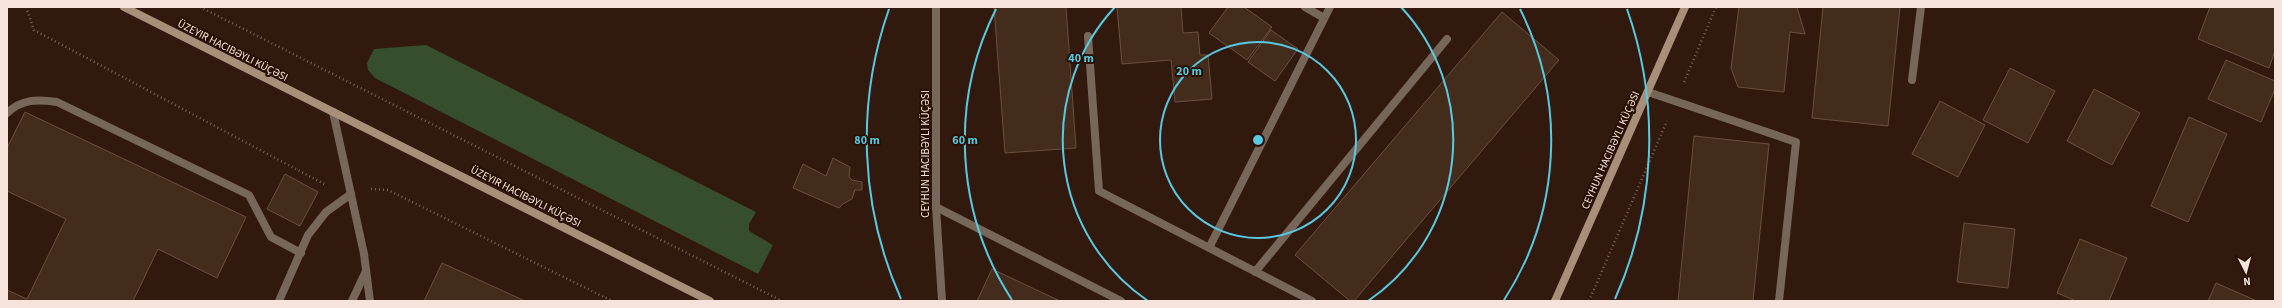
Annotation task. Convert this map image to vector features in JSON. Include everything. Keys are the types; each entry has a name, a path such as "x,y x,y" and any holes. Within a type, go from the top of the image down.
{"main road":[{"path":"124,7 710,301"},
{"path":"1556,301 1685,7"}],"street":[{"path":"936,7 936,208 942,301"},
{"path":"1305,7 1324,18"},
{"path":"1209,248 1330,7"},
{"path":"1912,80 1921,7"},
{"path":"1088,36 1100,191 1312,301"},
{"path":"1256,272 1447,39"},
{"path":"1648,92 1796,142 1779,301"},
{"path":"7,114 14,106 28,101 41,99 57,102 248,195 271,237 301,253"},
{"path":"333,112 366,271 370,301"},
{"path":"279,301 308,235 326,212 350,191"},
{"path":"936,208 1121,301"},
{"path":"352,301 366,271"}],"path":[{"path":"26,7 34,30 326,185 350,191 388,190 612,301"},
{"path":"200,7 782,301"},
{"path":"1589,301 1716,7"}],"green space":[{"path":"426,45 756,212 749,224 749,231 773,245 758,274 375,78 368,70 367,63 374,49"}],"building":[{"path":"994,7 1066,7 1076,148 1005,153"},
{"path":"1117,7 1181,7 1183,33 1198,32 1200,55 1208,55 1212,99 1175,102 1171,60 1122,64"},
{"path":"1228,7 1244,7 1272,27 1247,60 1209,33"},
{"path":"1739,7 1797,7 1805,34 1790,32 1784,92 1738,87 1731,68"},
{"path":"1823,7 1900,7 1888,126 1812,118"},
{"path":"2210,7 2275,7 2275,51 2269,68 2198,39"},
{"path":"1502,12 1559,60 1354,301 1350,301 1295,255"},
{"path":"1271,30 1298,49 1275,81 1248,62"},
{"path":"2226,60 2275,81 2275,89 2261,122 2208,99"},
{"path":"2010,68 2055,91 2028,143 1983,120"},
{"path":"2094,89 2140,113 2112,165 2067,141"},
{"path":"1940,101 1985,125 1958,177 1912,154"},
{"path":"25,112 246,217 217,278 158,249 133,301 7,301 7,290 27,299 66,219 7,191 7,148"},
{"path":"2189,117 2227,134 2188,222 2151,206"},
{"path":"1694,136 1769,144 1753,301 1678,301"},
{"path":"833,158 850,167 849,177 852,180 862,182 862,190 855,190 852,199 839,208 793,188 803,164 826,176"},
{"path":"285,174 318,192 300,226 267,209"},
{"path":"1964,223 2015,229 2008,288 1957,282"},
{"path":"2080,239 2127,258 2109,301 2076,301 2057,293"},
{"path":"442,263 525,301 424,301"},
{"path":"992,269 1060,301 977,301"},
{"path":"2216,283 2257,301 2208,301"}]}
